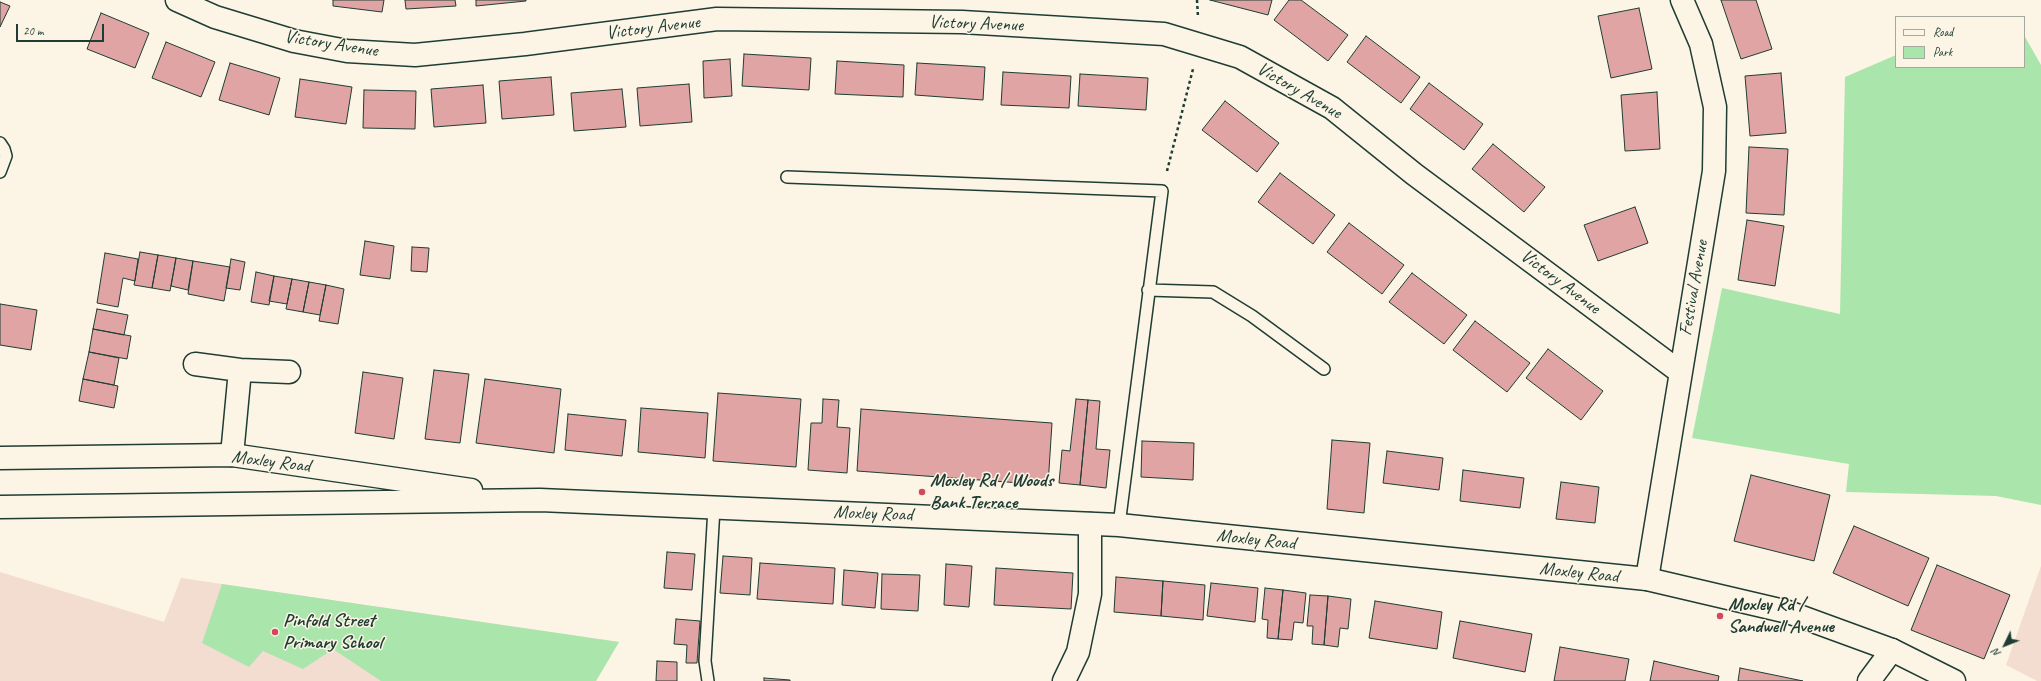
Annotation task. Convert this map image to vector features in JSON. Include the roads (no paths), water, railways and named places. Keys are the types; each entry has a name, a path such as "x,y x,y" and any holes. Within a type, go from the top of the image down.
{"street":[{"name":"Victory Avenue","path":"177,0 215,17 294,41 347,51 415,55 525,44 717,19 962,22 1164,34 1240,57 1332,108 1414,174 1680,372"},
{"name":"Festival Avenue","path":"1647,580 1714,171 1715,107 1701,44 1682,0"},
{"path":"195,364 240,370 289,372"},
{"path":"232,455 240,370"},
{"name":"Moxley Road","path":"0,458 232,455 540,500"},
{"name":"Moxley Road","path":"0,507 540,500 1119,526 1647,580 1788,612 1892,650 1954,681"},
{"path":"1064,681 1078,652 1090,594 1090,524"},
{"path":"1869,681 1892,650"}],"lane":[{"path":"0,143 6,156 0,172"},
{"path":"787,177 1162,190 1119,526"},
{"path":"1148,290 1213,292 1252,316 1324,369"},
{"path":"708,681 705,661 714,508"}],"place":[{"name":"Moxley Rd / Woods Bank Terrace","path":"922,492"},
{"name":"Moxley Rd / Sandwell Avenue","path":"1720,616"},
{"name":"Pinfold Street Primary School","path":"275,632"}]}
